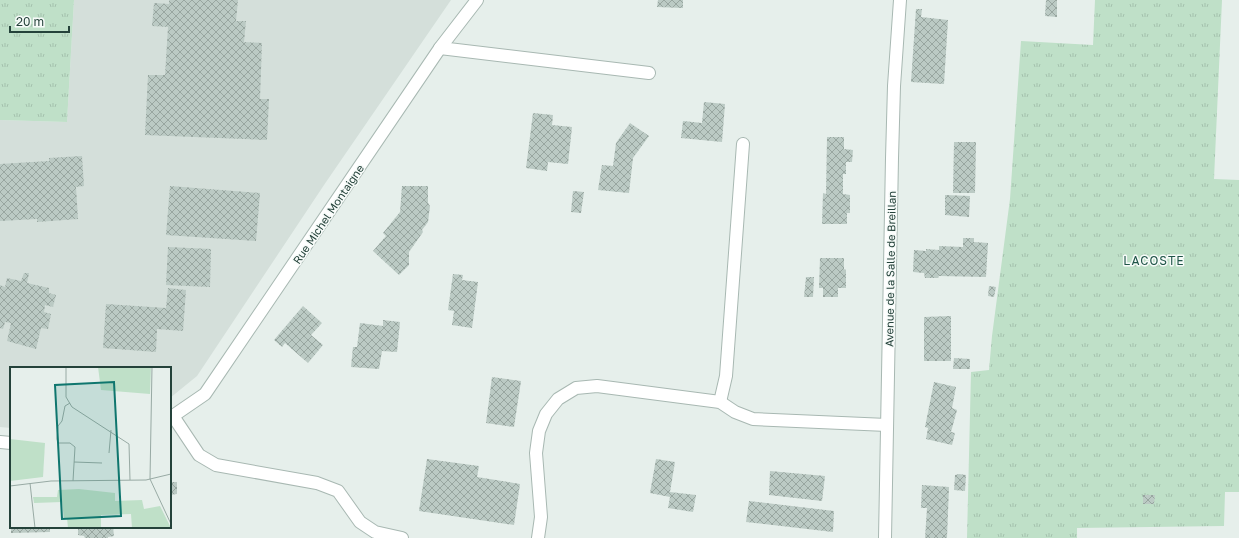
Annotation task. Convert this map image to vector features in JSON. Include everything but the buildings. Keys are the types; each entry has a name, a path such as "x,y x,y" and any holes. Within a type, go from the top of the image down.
{"street":[{"name":"Rue Michel Montaigne","path":"172,417 205,394 440,48 477,0"},
{"name":"Avenue de la Salle de Breillan","path":"885,538 893,94 900,0"},
{"path":"440,48 649,73"},
{"path":"720,402 726,376 743,144"},
{"path":"538,538 541,517 536,453 538,431 546,414 558,399 576,388 597,386 720,402 735,412 753,419 887,425"},
{"path":"172,417 199,455 216,465 317,483 338,491 360,522 375,532 402,538"},
{"path":"0,442 10,443"}],"shaded area":[{"path":"74,0 451,0 324,185 197,376 171,397 171,367 10,367 10,428 0,427 0,120 67,122"}],"green space":[{"path":"0,0 74,0 67,122 0,120"},
{"path":"1095,0 1222,0 1214,179 1239,180 1239,492 1225,492 1224,526 1077,528 1077,538 967,538 971,372 989,370 1010,199 1021,41 1093,45"}],"district":[{"name":"LACOSTE","path":"1154,260"}]}
